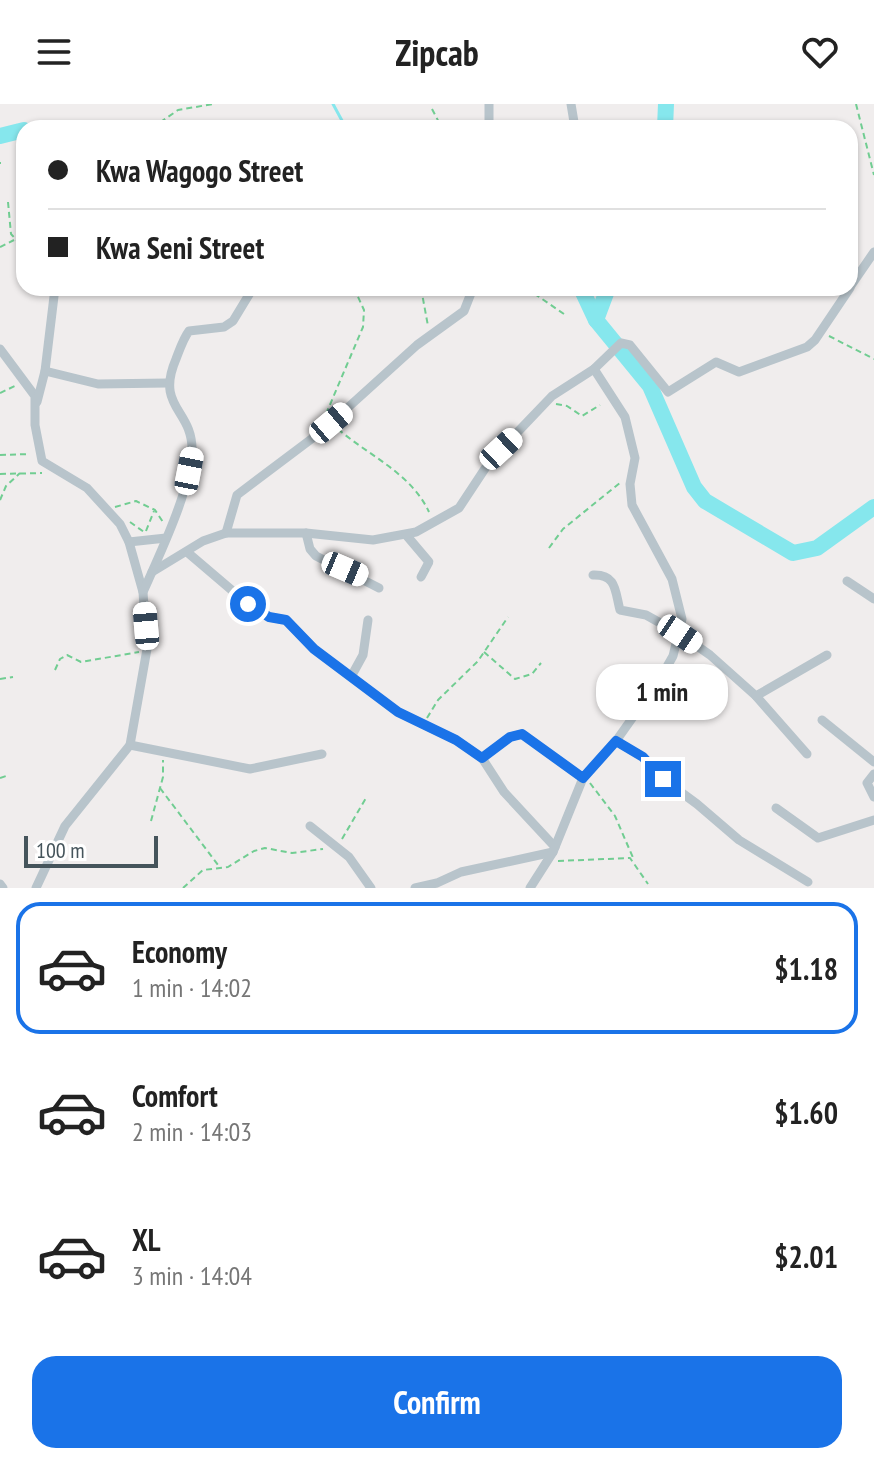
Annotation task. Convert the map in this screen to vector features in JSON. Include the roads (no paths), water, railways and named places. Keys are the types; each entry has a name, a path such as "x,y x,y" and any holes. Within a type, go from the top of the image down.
{"street":[{"path":"858,276 874,252"},
{"path":"36,888 65,826 130,745 147,649 143,592 129,542 112,509 76,479 46,465 40,454 35,425 37,402 45,371 54,296"},
{"path":"143,592 192,454 192,440 167,383 189,331 224,327 233,321 248,296"},
{"path":"226,533 237,495 322,431 430,335 464,311 470,305 472,296"},
{"path":"152,572 203,541 226,533 306,533 373,540 407,536 459,508 485,466 543,406 594,369 621,343 630,345 668,392 716,362 735,372 779,360 807,347 845,296"},
{"path":"0,349 37,402"},
{"path":"530,888 552,853 584,776 616,741 660,679 680,634 678,594 663,558 637,518 630,495 635,458 625,417 594,369"},
{"path":"45,371 98,384 167,383"},
{"path":"306,533 310,549 316,556 379,588"},
{"path":"407,536 429,562 421,577"},
{"path":"129,542 165,537"},
{"path":"187,552 248,604 269,617 286,620 314,649 423,726 456,740 482,758 504,792 552,853"},
{"path":"593,575 612,581 623,612 646,615 710,655 756,696 807,754"},
{"path":"847,581 874,599"},
{"path":"352,675 363,655 368,620"},
{"path":"756,696 827,655"},
{"path":"822,720 874,762"},
{"path":"482,758 510,737 522,734 584,776"},
{"path":"616,741 643,757 663,779 739,840 808,882"},
{"path":"130,745 250,769 322,754"},
{"path":"874,774 867,783 874,797"},
{"path":"776,808 818,838 874,820"},
{"path":"310,826 337,846 371,888"},
{"path":"415,888 437,883 461,872 552,853"}],"waterway":[{"path":"333,104 342,120"},
{"path":"665,120 666,104"},
{"path":"0,136 16,132"},
{"path":"585,296 596,320 650,386 694,487 705,501 793,553 817,548 874,507"},
{"path":"596,320 605,296"}]}
